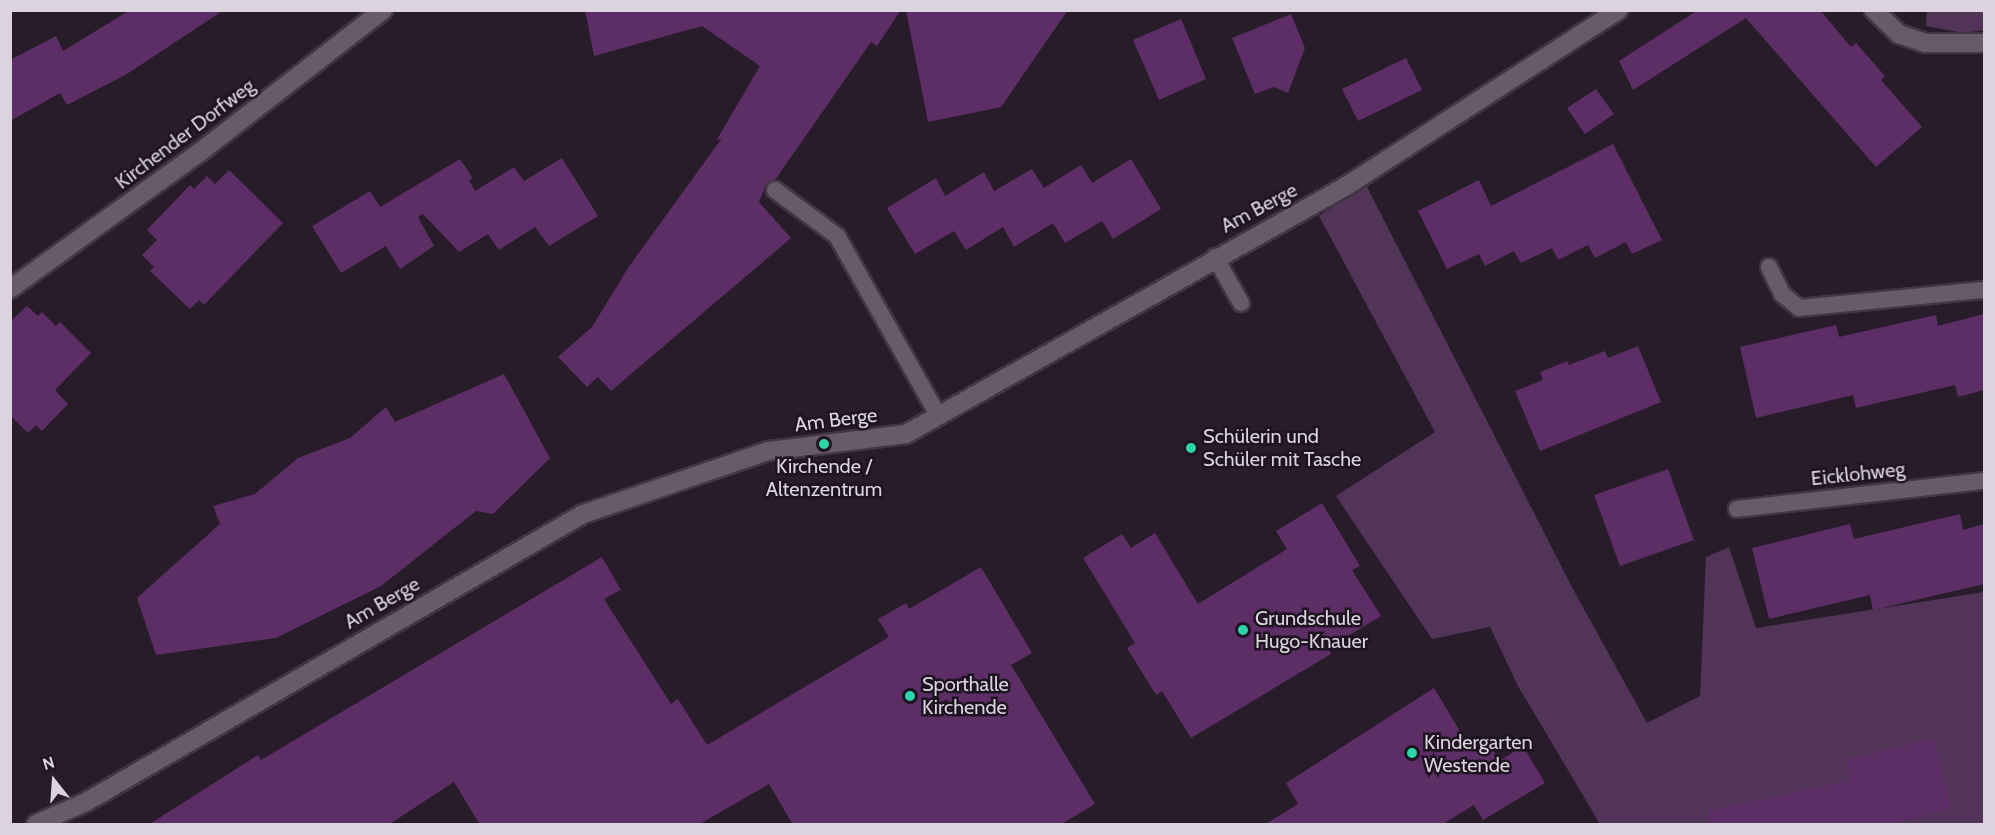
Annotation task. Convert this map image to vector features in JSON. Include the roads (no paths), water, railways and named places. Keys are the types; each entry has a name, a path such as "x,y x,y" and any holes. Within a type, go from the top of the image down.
{"street":[{"name":"Kirchender Dorfweg","path":"10,290 200,152 383,10"},
{"name":"Am Berge","path":"36,825 86,802 583,514 768,451 906,434 1215,257 1348,185 1618,10"},
{"path":"1874,10 1899,34 1925,43 1984,44"}],"lane":[{"path":"775,190 837,236 938,416"},
{"path":"1215,257 1241,303"},
{"path":"1769,267 1782,294 1799,308 1984,290"},
{"name":"Eicklohweg","path":"1737,509 1984,481"}],"place":[{"name":"Kirchende / Altenzentrum","path":"824,444"},
{"name":"Schülerin und Schüler mit Tasche","path":"1191,448"},
{"name":"Grundschule Hugo-Knauer","path":"1243,630"},
{"name":"Sporthalle Kirchende","path":"910,696"},
{"name":"Kindergarten Westende","path":"1412,753"}]}
